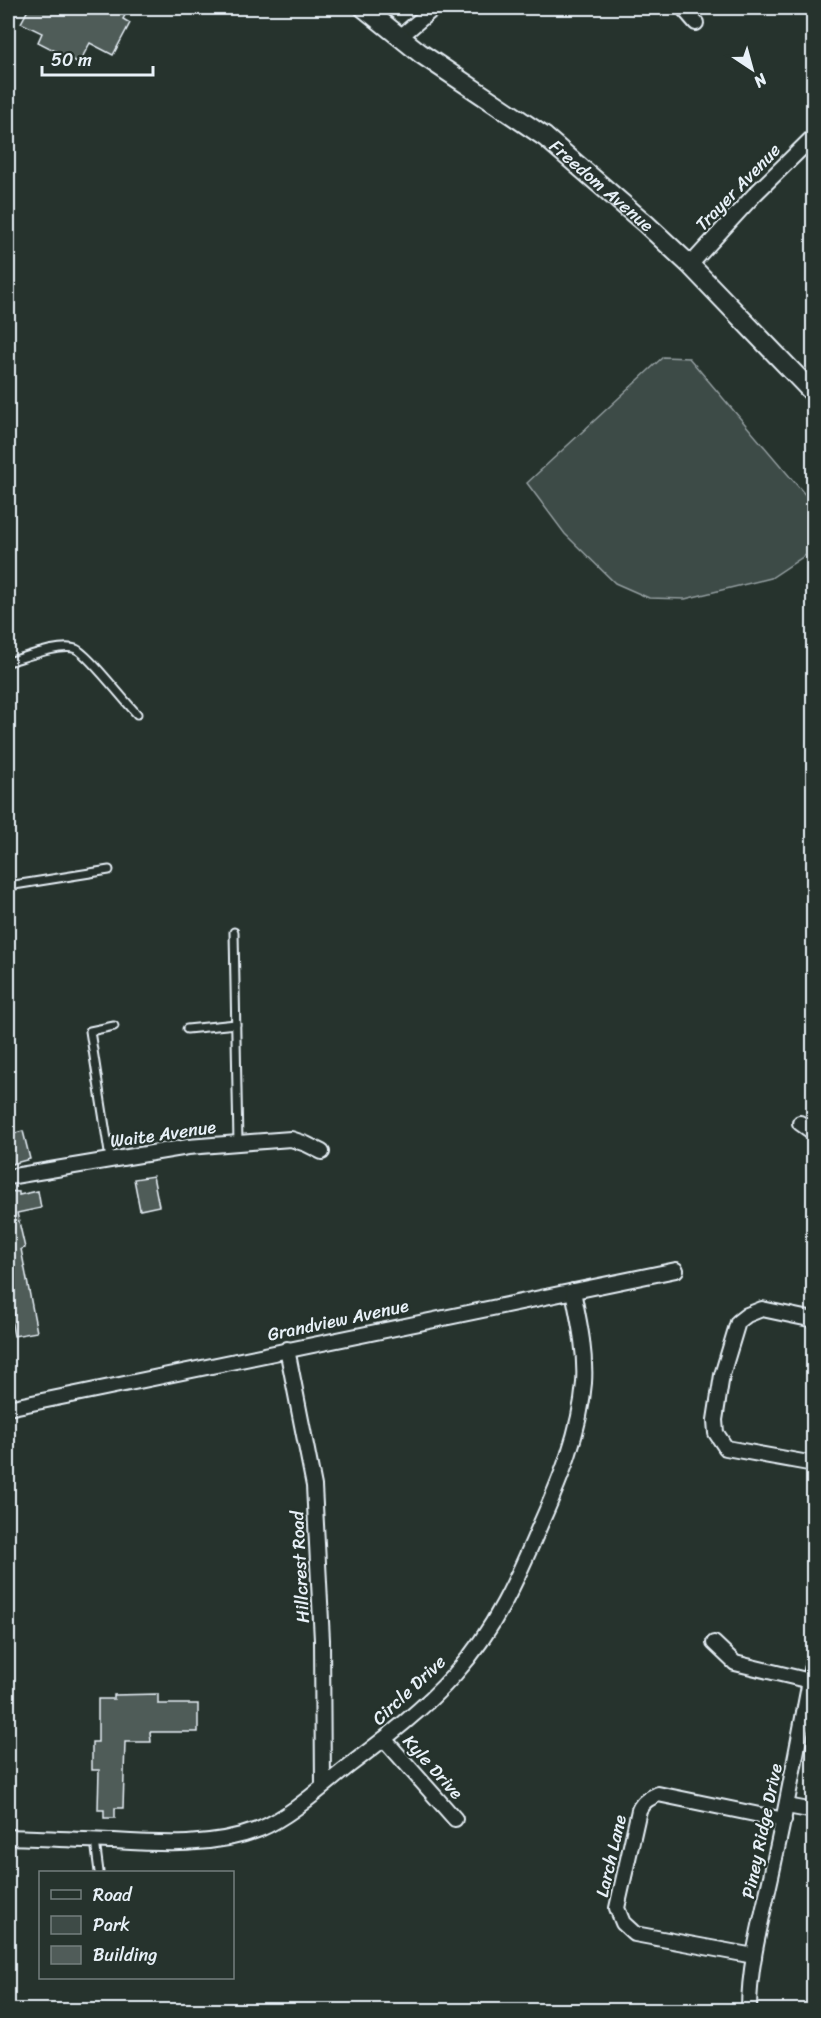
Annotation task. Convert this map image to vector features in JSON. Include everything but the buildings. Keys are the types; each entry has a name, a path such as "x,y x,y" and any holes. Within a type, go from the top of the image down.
{"street":[{"name":"Freedom Avenue","path":"364,8 400,37 545,137 690,265 813,394"},
{"path":"400,37 435,8"},
{"path":"683,8 696,22"},
{"name":"Trayer Avenue","path":"690,265 755,194 813,136"},
{"path":"800,1123 813,1133"},
{"name":"Waite Avenue","path":"8,1177 188,1147 238,1143 291,1139 322,1152"},
{"name":"Grandview Avenue","path":"8,1408 676,1270"},
{"name":"Circle Drive","path":"8,1837 181,1844 261,1828 278,1819 323,1786 431,1699 475,1650 492,1626 522,1571 563,1474 580,1408 584,1367 573,1291"},
{"path":"813,1320 762,1309 747,1315 738,1322 722,1375 715,1420 716,1433 726,1448 813,1464"},
{"name":"Hillcrest Road","path":"287,1349 314,1486 322,1640 323,1786"},
{"path":"714,1644 735,1663 810,1681"},
{"name":"Piney Ridge Drive","path":"749,2010 754,1956 785,1813 813,1660"},
{"name":"Kyle Drive","path":"384,1739 455,1819"},
{"name":"Larch Lane","path":"754,1956 635,1934 623,1923 616,1908 639,1810 642,1804 649,1799 658,1794 785,1813"},
{"path":"785,1813 813,1811"}],"lane":[{"path":"8,662 61,648 76,649 94,665 137,714"},
{"path":"8,886 109,870"},
{"path":"234,932 238,1143"},
{"path":"187,1029 236,1024"},
{"path":"110,1159 90,1031 114,1026"},
{"path":"95,1841 99,1871"}],"green space":[{"path":"663,357 689,358 813,504 813,550 771,578 685,599 649,598 615,583 565,534 527,483"}]}
